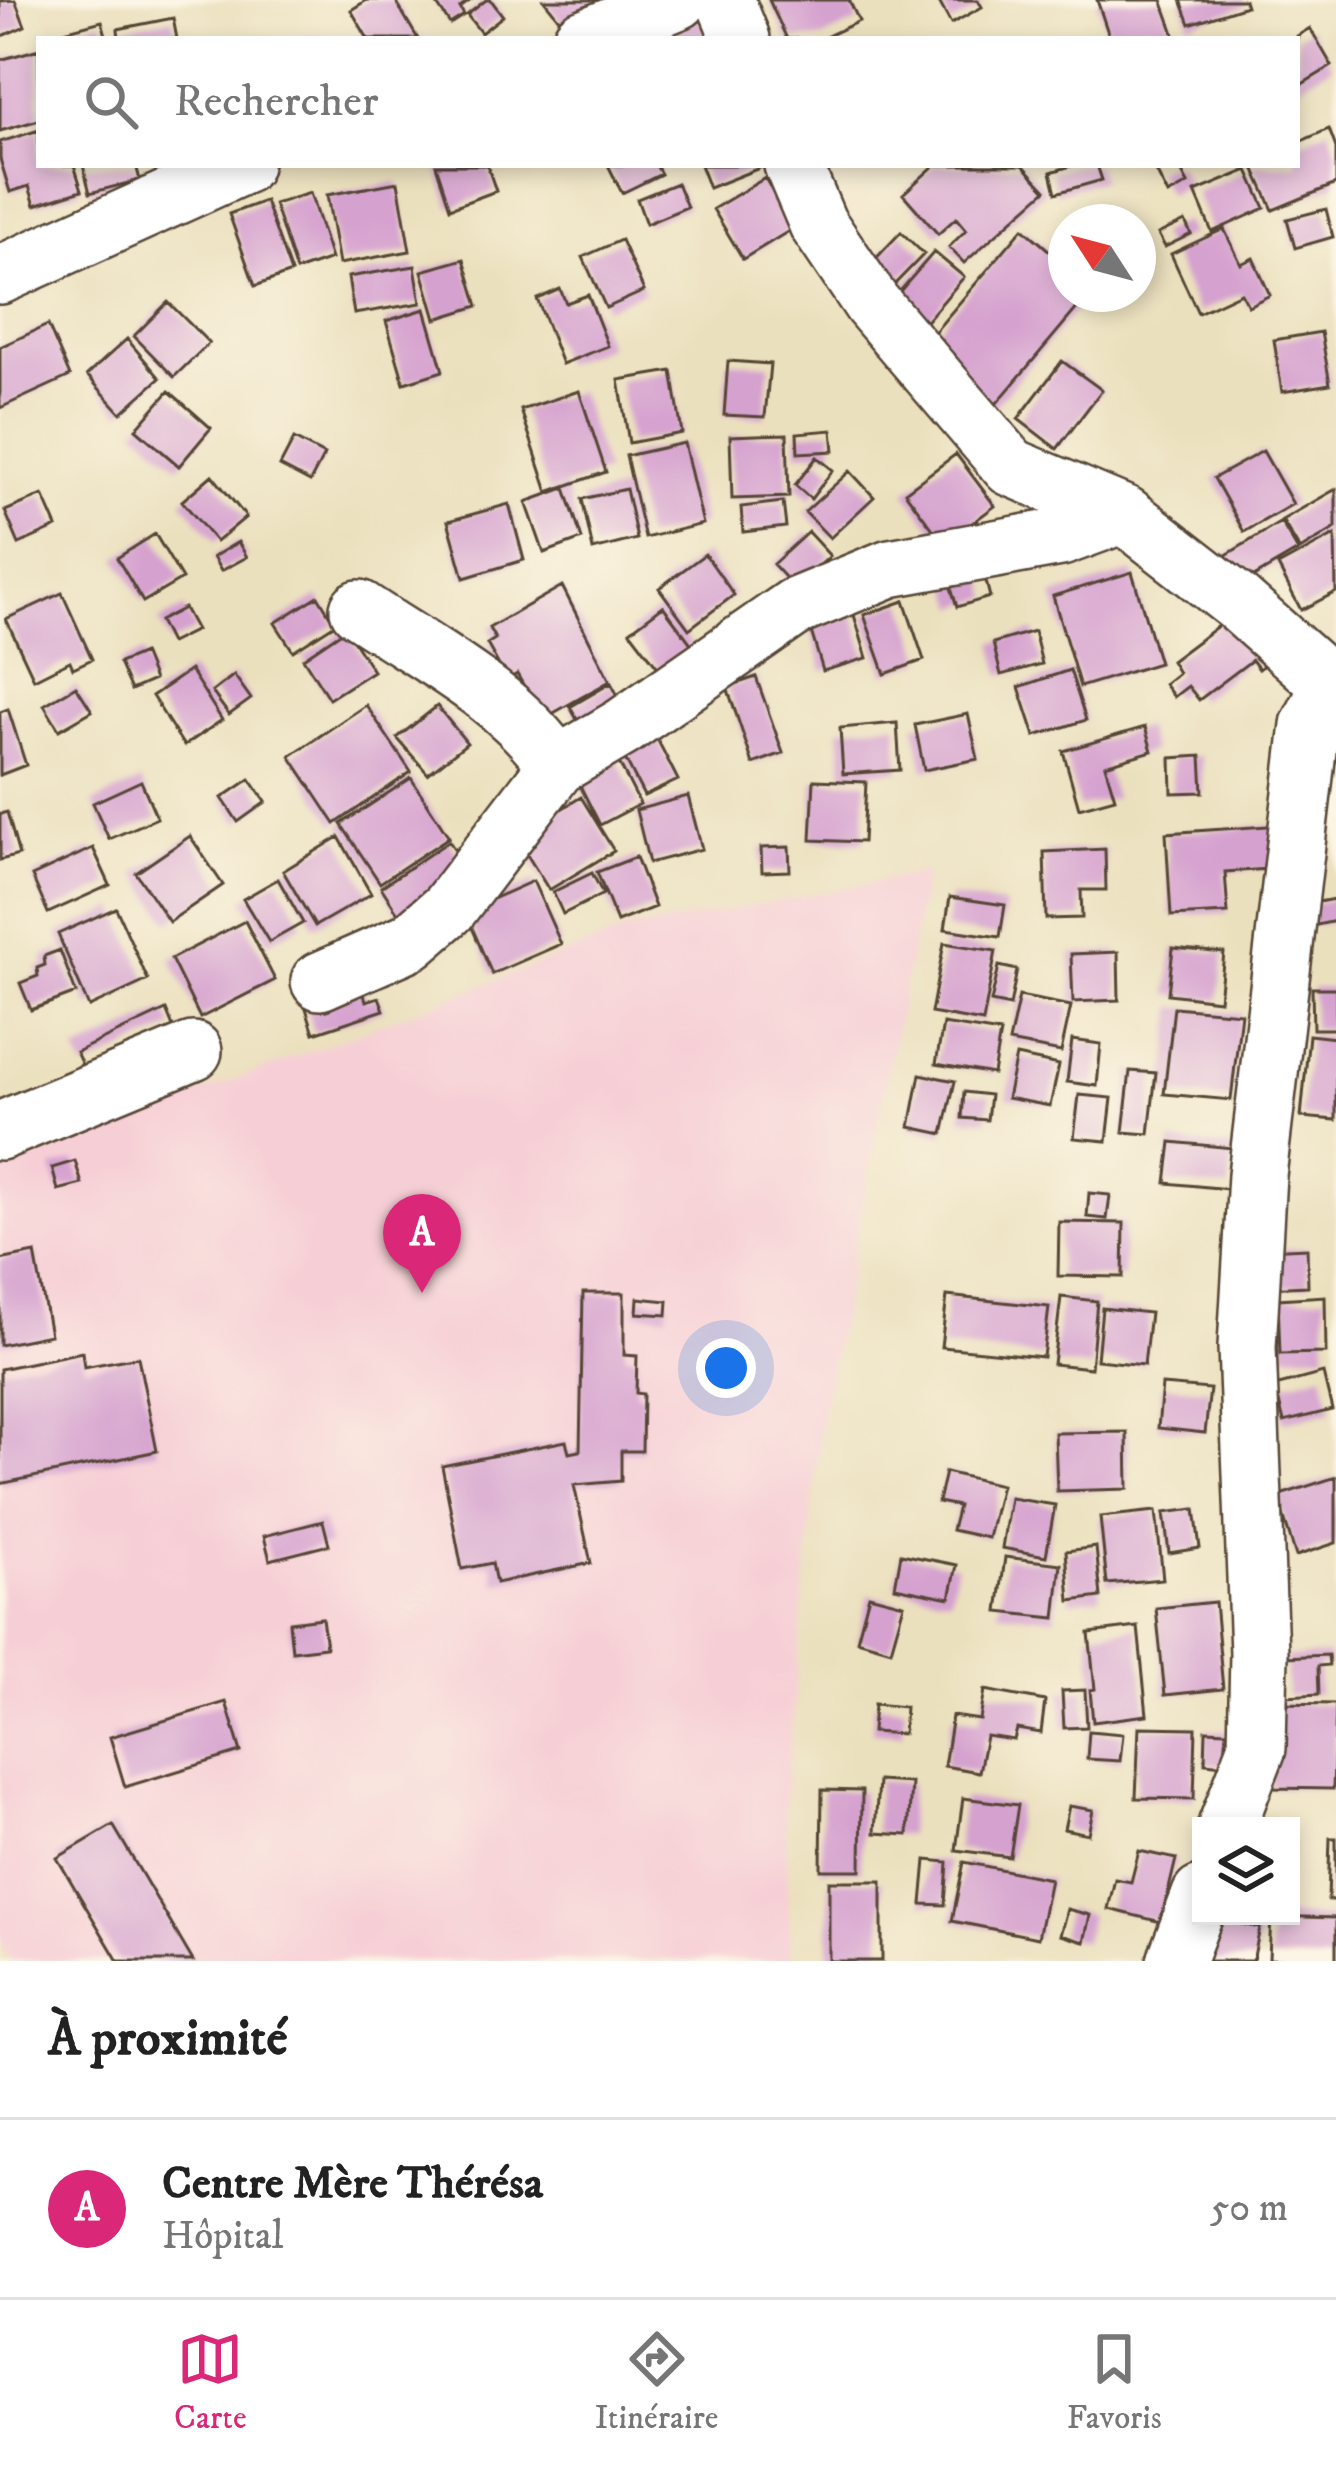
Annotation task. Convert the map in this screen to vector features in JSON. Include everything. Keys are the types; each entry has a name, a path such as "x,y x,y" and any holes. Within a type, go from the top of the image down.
{"street":[{"path":"589,36 679,0"},
{"path":"725,0 740,36"},
{"path":"0,275 236,168"},
{"path":"795,168 818,224 872,304 1011,466 1121,515 1238,603 1333,688 1310,725 1256,1174 1247,1347 1257,1748 1230,1817"},
{"path":"320,981 411,940 448,909 556,766 623,727 795,607 890,568 1061,537 1121,515"},
{"path":"359,609 537,735 556,766"},
{"path":"0,1131 193,1051"},
{"path":"1176,1961 1192,1919"}],"shaded area":[{"path":"926,872 821,1418 784,1805 791,1961 11,1961 0,1941 0,1169 626,931"}],"building":[{"path":"15,0 25,26 0,37 0,1"},
{"path":"367,0 395,0 416,36 366,36 351,10"},
{"path":"434,0 471,0 460,8 464,15 450,24"},
{"path":"486,0 503,16 481,33 467,15"},
{"path":"544,0 604,0 567,29"},
{"path":"769,0 849,0 859,21 827,36 786,36"},
{"path":"938,0 978,0 982,7 951,24"},
{"path":"1097,0 1162,0 1175,36 1109,36"},
{"path":"1181,0 1244,0 1246,6 1190,24"},
{"path":"707,14 715,36 665,36 663,31"},
{"path":"173,18 176,36 119,36 118,29"},
{"path":"102,21 106,36 61,36 60,32"},
{"path":"1310,28 1332,66 1300,85 1300,36"},
{"path":"36,50 36,121 0,131 0,60"},
{"path":"1329,129 1336,148 1336,184 1273,210 1254,168 1300,168 1300,142"},
{"path":"36,131 36,168 75,168 82,190 35,205 29,186 10,192 0,142"},
{"path":"84,168 137,168 140,180 90,193"},
{"path":"437,168 488,168 496,191 450,208"},
{"path":"610,168 658,168 661,174 622,193"},
{"path":"701,168 759,168 709,188"},
{"path":"932,168 1026,168 1046,190 964,263 949,247 966,230 956,218 938,234 903,194"},
{"path":"1098,168 1102,180 1056,193 1051,172"},
{"path":"1180,168 1188,184 1168,195 1156,171"},
{"path":"1248,170 1265,208 1212,232 1195,192"},
{"path":"765,178 794,228 743,259 713,209"},
{"path":"398,182 410,251 339,264 327,195"},
{"path":"677,183 687,207 646,224 637,199"},
{"path":"310,193 331,259 296,271 274,204"},
{"path":"265,201 291,273 255,286 229,214"},
{"path":"1326,209 1333,237 1295,248 1287,219"},
{"path":"1185,221 1191,234 1165,247 1158,234"},
{"path":"1023,228 1048,250 1048,312 1074,312 992,409 921,348"},
{"path":"1224,229 1241,264 1253,258 1270,295 1248,306 1241,293 1198,313 1171,254"},
{"path":"901,232 924,254 889,290 867,268"},
{"path":"621,240 644,291 606,308 583,257"},
{"path":"934,252 964,277 917,332 887,306"},
{"path":"464,259 478,306 436,319 422,271"},
{"path":"415,266 421,303 354,314 348,277"},
{"path":"560,289 566,303 588,295 608,346 562,364 537,299"},
{"path":"168,302 209,343 174,377 134,336"},
{"path":"425,309 443,371 404,383 386,321"},
{"path":"48,325 70,376 0,408 0,347"},
{"path":"1321,332 1330,384 1282,392 1274,340"},
{"path":"127,339 160,378 121,413 87,375"},
{"path":"728,361 770,364 765,417 724,415"},
{"path":"1062,361 1102,390 1057,449 1018,419"},
{"path":"672,371 682,433 629,443 619,380"},
{"path":"169,391 211,428 179,466 136,429"},
{"path":"579,391 606,472 548,492 521,410"},
{"path":"832,430 834,451 798,453 797,433"},
{"path":"787,434 789,497 732,499 730,436"},
{"path":"294,439 324,455 310,482 280,466"},
{"path":"684,443 703,524 645,538 626,456"},
{"path":"1263,451 1293,504 1244,532 1214,478"},
{"path":"956,454 995,506 944,544 905,492"},
{"path":"817,457 833,470 811,499 795,485"},
{"path":"850,471 874,497 830,538 805,512"},
{"path":"212,475 246,517 216,542 182,501"},
{"path":"565,488 582,539 544,553 526,502"},
{"path":"626,489 637,539 593,550 582,499"},
{"path":"1336,489 1336,528 1300,550 1282,520"},
{"path":"43,495 57,527 19,544 5,511"},
{"path":"783,502 786,527 743,532 741,507"},
{"path":"509,504 524,560 464,578 448,521"},
{"path":"1281,522 1298,551 1235,588 1218,560"},
{"path":"808,532 830,556 795,588 773,564"},
{"path":"155,534 182,579 143,602 117,558"},
{"path":"1335,535 1336,592 1301,610 1278,566"},
{"path":"238,542 247,557 221,571 213,557"},
{"path":"705,554 734,595 689,629 659,588"},
{"path":"983,570 990,597 957,607 949,581"},
{"path":"1132,572 1159,663 1080,687 1053,596"},
{"path":"562,586 610,681 543,719 517,674 507,680 487,644 495,639 489,628"},
{"path":"62,593 92,659 73,668 70,661 34,679 6,619"},
{"path":"318,596 335,624 293,651 275,623"},
{"path":"904,601 924,660 885,674 864,615"},
{"path":"663,606 692,645 659,669 630,631"},
{"path":"184,608 196,630 170,643 159,621"},
{"path":"1235,613 1270,660 1259,669 1252,660 1199,700 1188,686 1174,697 1164,684 1178,673 1171,661"},
{"path":"854,615 867,658 823,671 810,628"},
{"path":"346,629 373,671 329,699 303,658"},
{"path":"1034,631 1042,664 1001,675 993,643"},
{"path":"143,653 154,680 131,690 119,663"},
{"path":"190,670 222,720 184,746 152,696"},
{"path":"1070,670 1086,720 1035,736 1019,687"},
{"path":"234,675 251,699 229,715 212,692"},
{"path":"756,677 783,753 753,764 727,687"},
{"path":"611,683 624,707 583,730 570,707"},
{"path":"76,686 92,711 59,730 44,705"},
{"path":"366,705 411,772 335,824 290,756"},
{"path":"437,706 467,743 428,774 397,738"},
{"path":"8,709 26,765 0,775 0,712"},
{"path":"968,714 978,759 924,770 915,725"},
{"path":"897,723 900,770 843,774 840,728"},
{"path":"651,727 678,780 644,796 617,743"},
{"path":"1145,727 1152,751 1105,765 1115,798 1079,808 1063,751"},
{"path":"612,749 640,804 600,825 572,770"},
{"path":"1201,756 1203,792 1172,793 1171,758"},
{"path":"411,778 449,837 380,883 341,824"},
{"path":"250,779 266,802 238,822 222,798"},
{"path":"814,780 866,782 863,842 811,840"},
{"path":"141,781 157,818 109,839 93,803"},
{"path":"688,796 702,849 649,863 636,810"},
{"path":"581,797 614,851 549,890 516,837"},
{"path":"7,812 19,855 0,860 0,814"},
{"path":"1282,825 1284,868 1225,872 1228,913 1171,916 1166,833"},
{"path":"190,836 223,885 169,922 136,873"},
{"path":"339,837 371,894 315,926 283,871"},
{"path":"449,841 471,874 403,921 381,887"},
{"path":"789,847 790,871 762,872 761,848"},
{"path":"93,848 110,885 48,913 32,876"},
{"path":"1105,849 1106,890 1081,890 1082,918 1046,919 1044,852"},
{"path":"636,857 655,907 617,922 597,872"},
{"path":"592,873 603,894 563,914 553,892"},
{"path":"278,879 303,923 269,942 243,899"},
{"path":"533,881 561,944 492,974 465,911"},
{"path":"950,897 1005,905 1000,937 945,929"},
{"path":"1334,899 1336,921 1312,926 1308,904"},
{"path":"116,908 148,980 89,1007 58,934"},
{"path":"245,921 275,980 200,1018 171,959"},
{"path":"944,943 996,951 983,1022 931,1013"},
{"path":"1173,948 1224,953 1219,1000 1168,994"},
{"path":"60,950 76,993 31,1010 20,983 38,976 44,956"},
{"path":"1118,952 1119,1000 1073,1002 1071,954"},
{"path":"999,966 1017,970 1010,1006 991,1002"},
{"path":"361,984 366,1001 379,997 384,1010 314,1033 304,1002"},
{"path":"1312,988 1336,988 1336,1029 1313,1029"},
{"path":"1019,996 1071,1006 1061,1052 1009,1042"},
{"path":"1174,1007 1241,1013 1231,1100 1164,1094"},
{"path":"166,1010 173,1027 84,1069 76,1052"},
{"path":"943,1024 1000,1033 993,1074 936,1064"},
{"path":"1309,1035 1336,1038 1336,1120 1301,1117"},
{"path":"1072,1040 1101,1044 1097,1086 1067,1082"},
{"path":"1016,1056 1059,1065 1050,1106 1007,1098"},
{"path":"1130,1071 1156,1073 1149,1134 1123,1132"},
{"path":"920,1074 955,1081 943,1134 910,1127"},
{"path":"964,1092 990,1095 987,1120 962,1118"},
{"path":"1079,1095 1112,1098 1107,1141 1074,1138"},
{"path":"1171,1142 1233,1148 1229,1189 1166,1183"},
{"path":"75,1161 82,1184 58,1190 52,1168"},
{"path":"1089,1193 1110,1195 1107,1219 1087,1217"},
{"path":"1059,1222 1124,1223 1123,1277 1058,1276"},
{"path":"1307,1248 1308,1286 1266,1288 1264,1250"},
{"path":"35,1253 50,1335 0,1345 0,1260"},
{"path":"583,1293 624,1293 624,1355 637,1356 636,1393 643,1394 642,1451 621,1451 621,1481 574,1485 591,1563 496,1583 492,1563 462,1569 442,1466 566,1441 569,1453 580,1451"},
{"path":"947,1296 1049,1307 1043,1357 941,1347"},
{"path":"1325,1296 1326,1353 1280,1354 1278,1299"},
{"path":"1061,1297 1097,1301 1091,1368 1053,1364"},
{"path":"638,1298 668,1301 667,1315 637,1313"},
{"path":"1102,1308 1150,1313 1144,1365 1097,1360"},
{"path":"82,1352 84,1367 138,1357 157,1451 0,1484 0,1369"},
{"path":"1323,1373 1332,1410 1284,1422 1275,1386"},
{"path":"1162,1385 1210,1389 1205,1433 1158,1428"},
{"path":"1127,1432 1128,1489 1057,1491 1055,1433"},
{"path":"945,1472 1001,1485 988,1538 952,1530 958,1506 938,1502"},
{"path":"1336,1477 1336,1543 1296,1556 1277,1496"},
{"path":"1010,1498 1055,1505 1046,1556 1002,1548"},
{"path":"1195,1509 1200,1548 1169,1553 1164,1513"},
{"path":"1156,1511 1163,1579 1107,1584 1100,1517"},
{"path":"323,1521 329,1545 270,1560 264,1536"},
{"path":"1096,1547 1101,1597 1070,1601 1066,1551"},
{"path":"901,1554 957,1565 950,1598 895,1587"},
{"path":"1005,1557 1061,1564 1055,1618 998,1612"},
{"path":"869,1595 904,1604 891,1650 857,1640"},
{"path":"1215,1602 1223,1689 1165,1695 1156,1608"},
{"path":"322,1618 326,1647 292,1651 289,1622"},
{"path":"1138,1627 1147,1715 1093,1722 1089,1633"},
{"path":"1328,1655 1329,1665 1318,1666 1319,1694 1287,1696 1285,1657"},
{"path":"985,1690 1045,1701 1041,1733 1017,1729 1014,1740 986,1736 979,1772 944,1766 952,1716 980,1720"},
{"path":"1085,1690 1087,1727 1064,1728 1062,1691"},
{"path":"226,1702 241,1752 125,1787 110,1737"},
{"path":"1275,1703 1336,1704 1333,1789 1271,1788"},
{"path":"874,1704 905,1707 903,1734 872,1732"},
{"path":"1139,1727 1196,1728 1194,1799 1136,1798"},
{"path":"1206,1730 1227,1731 1224,1765 1205,1763"},
{"path":"1089,1731 1123,1734 1120,1761 1087,1759"},
{"path":"878,1781 911,1783 908,1835 875,1833"},
{"path":"822,1790 862,1791 861,1870 821,1870"},
{"path":"963,1798 1018,1805 1010,1857 956,1850"},
{"path":"1069,1806 1093,1810 1088,1834 1064,1829"},
{"path":"113,1825 193,1961 118,1961 57,1858"},
{"path":"1330,1838 1336,1838 1336,1900 1328,1900"},
{"path":"1139,1851 1176,1859 1161,1922 1108,1909 1115,1879 1131,1882"},
{"path":"926,1860 948,1862 945,1905 922,1904"},
{"path":"964,1862 1050,1879 1038,1938 952,1921"},
{"path":"829,1881 882,1881 882,1961 829,1961"},
{"path":"1067,1909 1090,1915 1084,1942 1060,1935"},
{"path":"1300,1917 1336,1918 1336,1961 1269,1959 1271,1925 1300,1925"},
{"path":"1205,1925 1260,1928 1253,1961 1190,1961"}],"place":[{"name":"Centre Mère Thérésa","path":"422,1293"}]}
